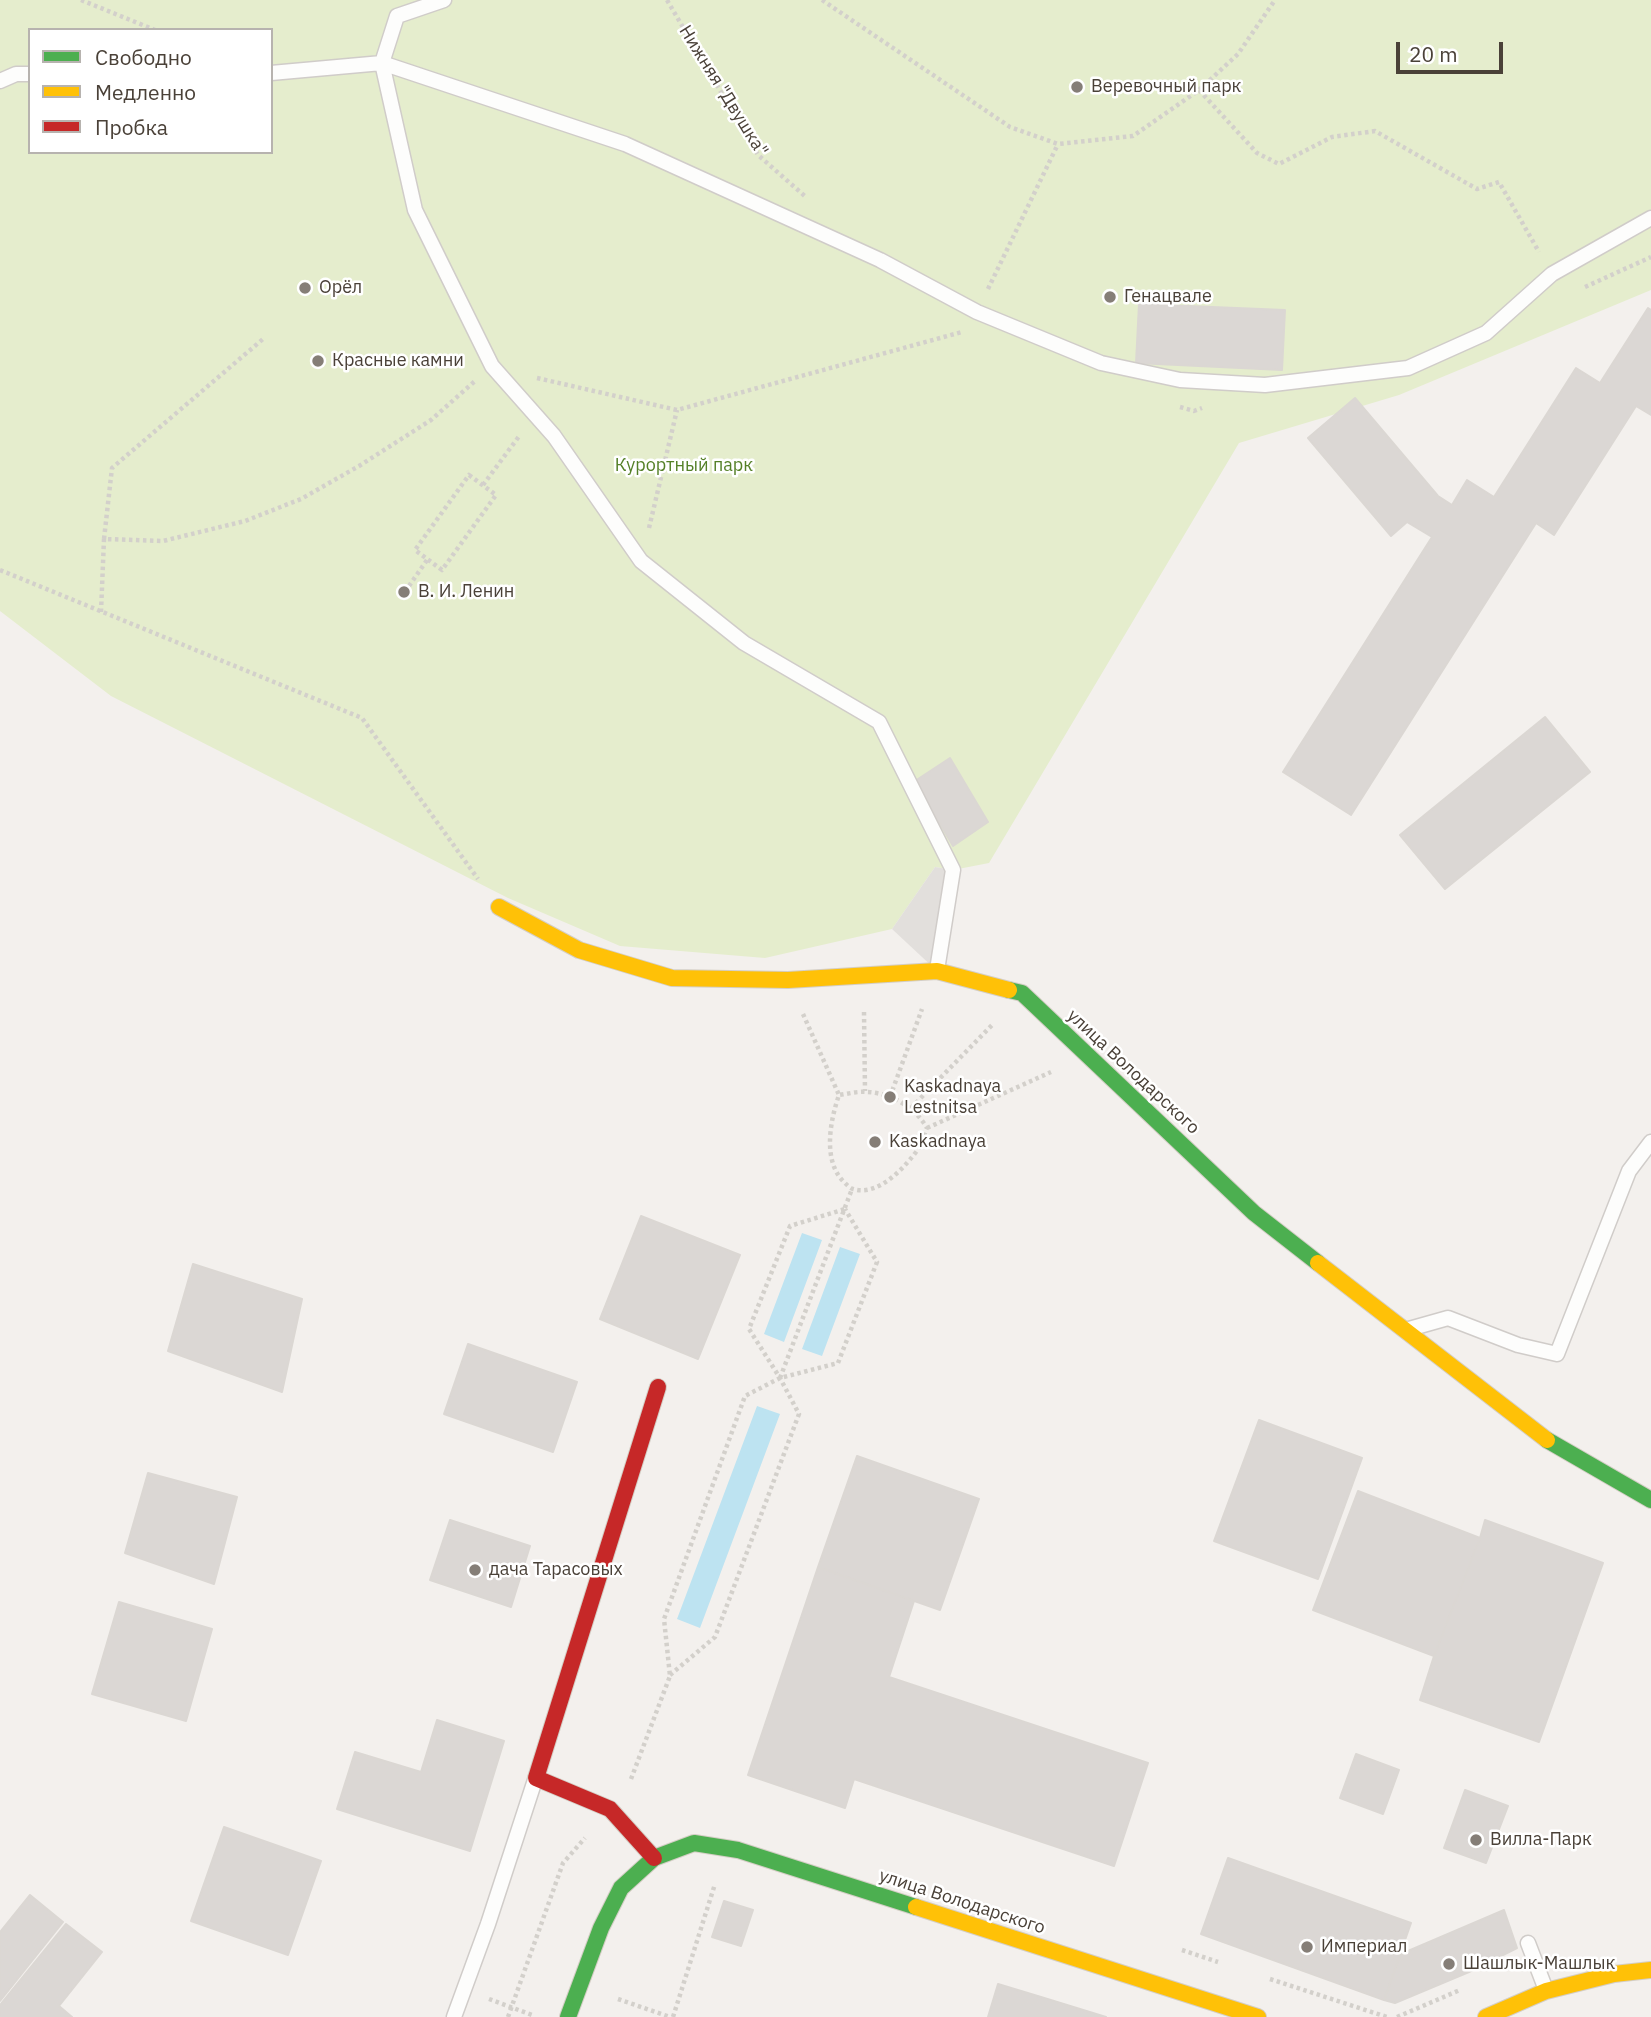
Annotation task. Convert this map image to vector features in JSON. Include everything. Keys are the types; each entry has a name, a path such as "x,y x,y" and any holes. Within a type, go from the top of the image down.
{"street":[{"name":"улица Володарского","path":"499,907 579,950 672,978 788,980 937,971 1022,993 1254,1213 1541,1437 1651,1500"},
{"path":"568,2017 601,1928 621,1888 654,1858 610,1809 536,1778 658,1387"},
{"name":"улица Володарского","path":"654,1858 694,1843 738,1850 1258,2017"},
{"path":"1486,2017 1546,1991 1614,1974 1651,1969"}],"lane":[{"path":"444,0 397,16 382,63 415,210 492,366 554,436 641,561 744,643 879,722 953,870 937,971"},
{"path":"273,73 382,63 625,144 880,260 976,312 1101,363 1180,380 1265,384 1408,368 1486,333 1552,274 1651,218"},
{"path":"0,81 16,74 28,74"},
{"path":"1404,1331 1448,1318 1518,1345 1557,1354 1629,1171 1651,1142"},
{"path":"454,2017 536,1778"},
{"path":"1528,1943 1546,1991"}],"path":[{"path":"81,0 150,28"},
{"name":"Нижняя \"Двушка\"","path":"667,0 758,155 809,199"},
{"path":"822,0 1010,127 1058,144 1133,136 1199,90 1238,54 1275,0"},
{"path":"1199,90 1257,153 1279,164 1332,137 1375,131 1477,189 1499,182 1552,274"},
{"path":"104,539 163,541 245,521 301,499 431,420 492,366 677,410 961,333 976,312 1058,144"},
{"path":"101,612 104,539 112,468 263,339"},
{"path":"641,561 677,410"},
{"path":"483,485 535,415"},
{"path":"469,475 483,485 496,495 442,570 415,550 469,475"},
{"path":"409,586 427,560"},
{"path":"0,570 362,718 499,907"},
{"path":"890,1097 920,1018"},
{"path":"864,1020 865,1091"},
{"path":"806,1023 839,1095 832,1112 830,1146 833,1164 840,1179 852,1189 869,1190 898,1173 920,1146 927,1128 1036,1079"},
{"path":"911,1108 988,1029"},
{"path":"839,1095 865,1091 890,1097 911,1108 921,1117 927,1128"},
{"path":"780,1378 852,1189"},
{"path":"628,1787 670,1676 664,1619 745,1396 780,1378 838,1363 877,1262 845,1209"},
{"path":"670,1676 715,1637 799,1414 749,1329 790,1226 845,1209"},
{"path":"508,2017 563,1863"},
{"path":"618,1999 671,2017 718,1873"},
{"path":"1182,1950 1221,1962"},
{"path":"1259,1975 1387,2017"},
{"path":"511,2008 538,2017"}],"green space":[{"name":"Курортный парк","path":"0,0 1651,0 1651,290 1399,395 1239,443 989,863 953,870 935,867 892,929 765,958 620,946 508,898 111,696 0,611"}],"shaded area":[{"path":"935,867 953,870 937,971 892,929"}],"water":[{"path":"802,1233 822,1240 784,1342 764,1334"},
{"path":"840,1247 860,1254 822,1356 802,1349"},
{"path":"757,1406 780,1414 700,1628 677,1619"}],"building":[{"path":"1139,304 1285,310 1282,370 1136,363"},
{"path":"1648,308 1651,310 1651,415 1636,406 1554,535 1536,523 1351,815 1283,772 1432,537 1407,522 1391,536 1308,438 1355,398 1438,496 1452,505 1467,480 1494,497 1576,368 1600,383"},
{"path":"1545,717 1590,772 1445,889 1400,835"},
{"path":"950,758 988,822 953,846 915,781"},
{"path":"641,1216 740,1255 698,1359 600,1319"},
{"path":"193,1264 302,1299 282,1392 168,1351"},
{"path":"468,1344 577,1382 553,1452 444,1414"},
{"path":"1259,1420 1362,1458 1318,1579 1214,1541"},
{"path":"857,1456 979,1499 940,1610 818,1567"},
{"path":"148,1473 237,1497 214,1584 125,1553"},
{"path":"1358,1491 1480,1538 1434,1656 1313,1610"},
{"path":"450,1520 530,1546 511,1607 430,1580"},
{"path":"1485,1520 1603,1563 1539,1742 1420,1700"},
{"path":"818,1567 914,1601 889,1677 1148,1763 1114,1866 854,1779 845,1808 748,1775"},
{"path":"119,1602 212,1629 186,1721 92,1694"},
{"path":"437,1720 504,1741 470,1851 337,1809 355,1752 421,1772"},
{"path":"1356,1754 1399,1770 1383,1814 1340,1798"},
{"path":"1465,1790 1508,1806 1486,1863 1444,1848"},
{"path":"224,1827 321,1861 288,1955 191,1921"},
{"path":"1228,1858 1411,1923 1384,2000 1201,1934"},
{"path":"30,1895 63,1922 0,2001 0,1932"},
{"path":"724,1901 753,1910 741,1946 712,1937"},
{"path":"1504,1910 1517,1948 1469,1972 1395,2003 1384,2000 1401,1954"},
{"path":"66,1924 102,1952 59,2006 72,2017 0,2017 0,2005"},
{"path":"998,1984 1041,1997 1106,2017 988,2017"}],"traffic: fast":[{"path":"1009,990 1022,993 1254,1213 1318,1263"},
{"path":"1547,1440 1651,1500"},
{"path":"568,2017 601,1928 621,1888 654,1858 694,1843 738,1850 916,1907"}],"traffic: slow":[{"path":"499,907 579,950 672,978 788,980 937,971 1009,990"},
{"path":"1318,1263 1547,1440"},
{"path":"916,1907 1258,2017"},
{"path":"1486,2017 1546,1991 1614,1974 1651,1970"}],"traffic: jam":[{"path":"654,1858 610,1809 536,1778 658,1387"}],"place":[{"name":"Веревочный парк","path":"1077,87"},
{"name":"Орёл","path":"305,288"},
{"name":"Генацвале","path":"1110,297"},
{"name":"Красные камни","path":"318,361"},
{"name":"В. И. Ленин","path":"404,592"},
{"name":"Kaskadnaya Lestnitsa","path":"890,1097"},
{"name":"Kaskadnaya","path":"875,1142"},
{"name":"дача Тарасовых","path":"475,1570"},
{"name":"Вилла-Парк","path":"1476,1840"},
{"name":"Империал","path":"1307,1947"},
{"name":"Шашлык-Машлык","path":"1449,1964"}]}
